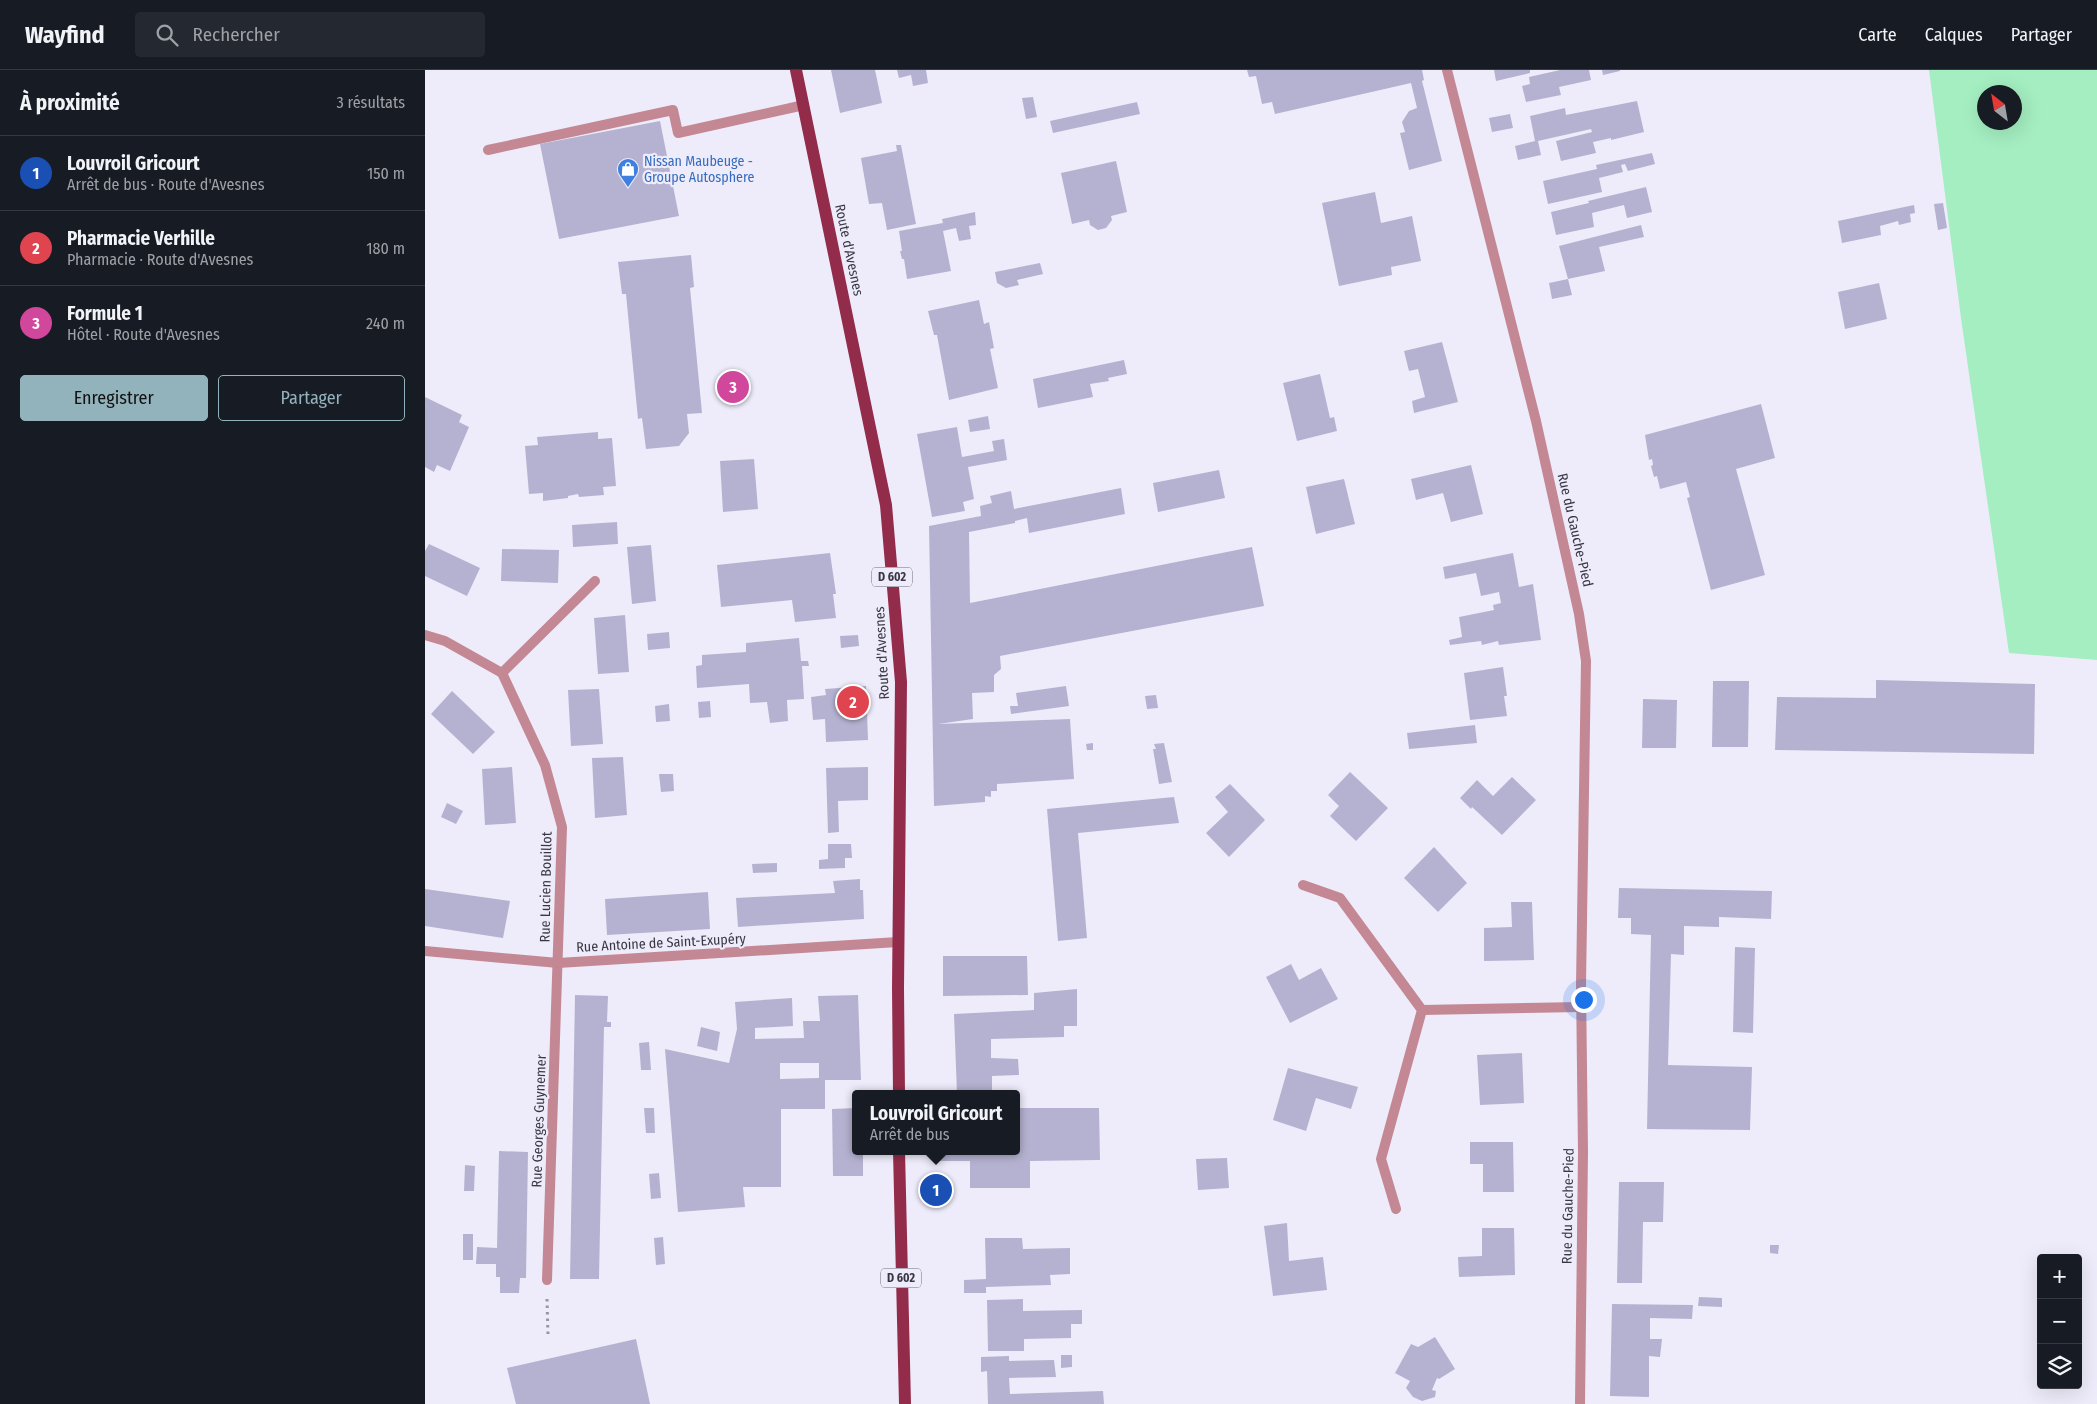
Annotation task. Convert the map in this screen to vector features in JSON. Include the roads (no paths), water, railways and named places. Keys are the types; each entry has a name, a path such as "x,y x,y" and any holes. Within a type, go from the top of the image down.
{"main road":[{"name":"Route d'Avesnes","path":"796,70 886,505 901,682 898,942 899,1090"},
{"name":"D 602","path":"899,1155 905,1404"}],"street":[{"name":"Rue du Gauche-Pied","path":"1447,70 1534,412 1579,614 1587,661 1581,1007 1583,1152 1580,1404"},
{"path":"488,150 673,110 678,133 804,105"},
{"path":"425,635 445,641 502,673 595,581"},
{"name":"Rue Lucien Bouillot","path":"502,673 545,765 562,827 558,963"},
{"path":"1303,885 1340,898 1422,1010"},
{"name":"Rue Antoine de Saint-Exupéry","path":"425,950 558,963 898,942"},
{"name":"Rue Georges Guynemer","path":"547,1280 558,963"},
{"path":"1422,1010 1581,1007"},
{"path":"1395,1209 1381,1159 1422,1010"}],"place":[{"name":"Nissan Maubeuge - Groupe Autosphere","path":"628,188"},
{"name":"Formule 1","path":"733,387"},
{"name":"Pharmacie Verhille","path":"853,702"},
{"name":"Louvroil Gricourt","path":"936,1190"}]}
